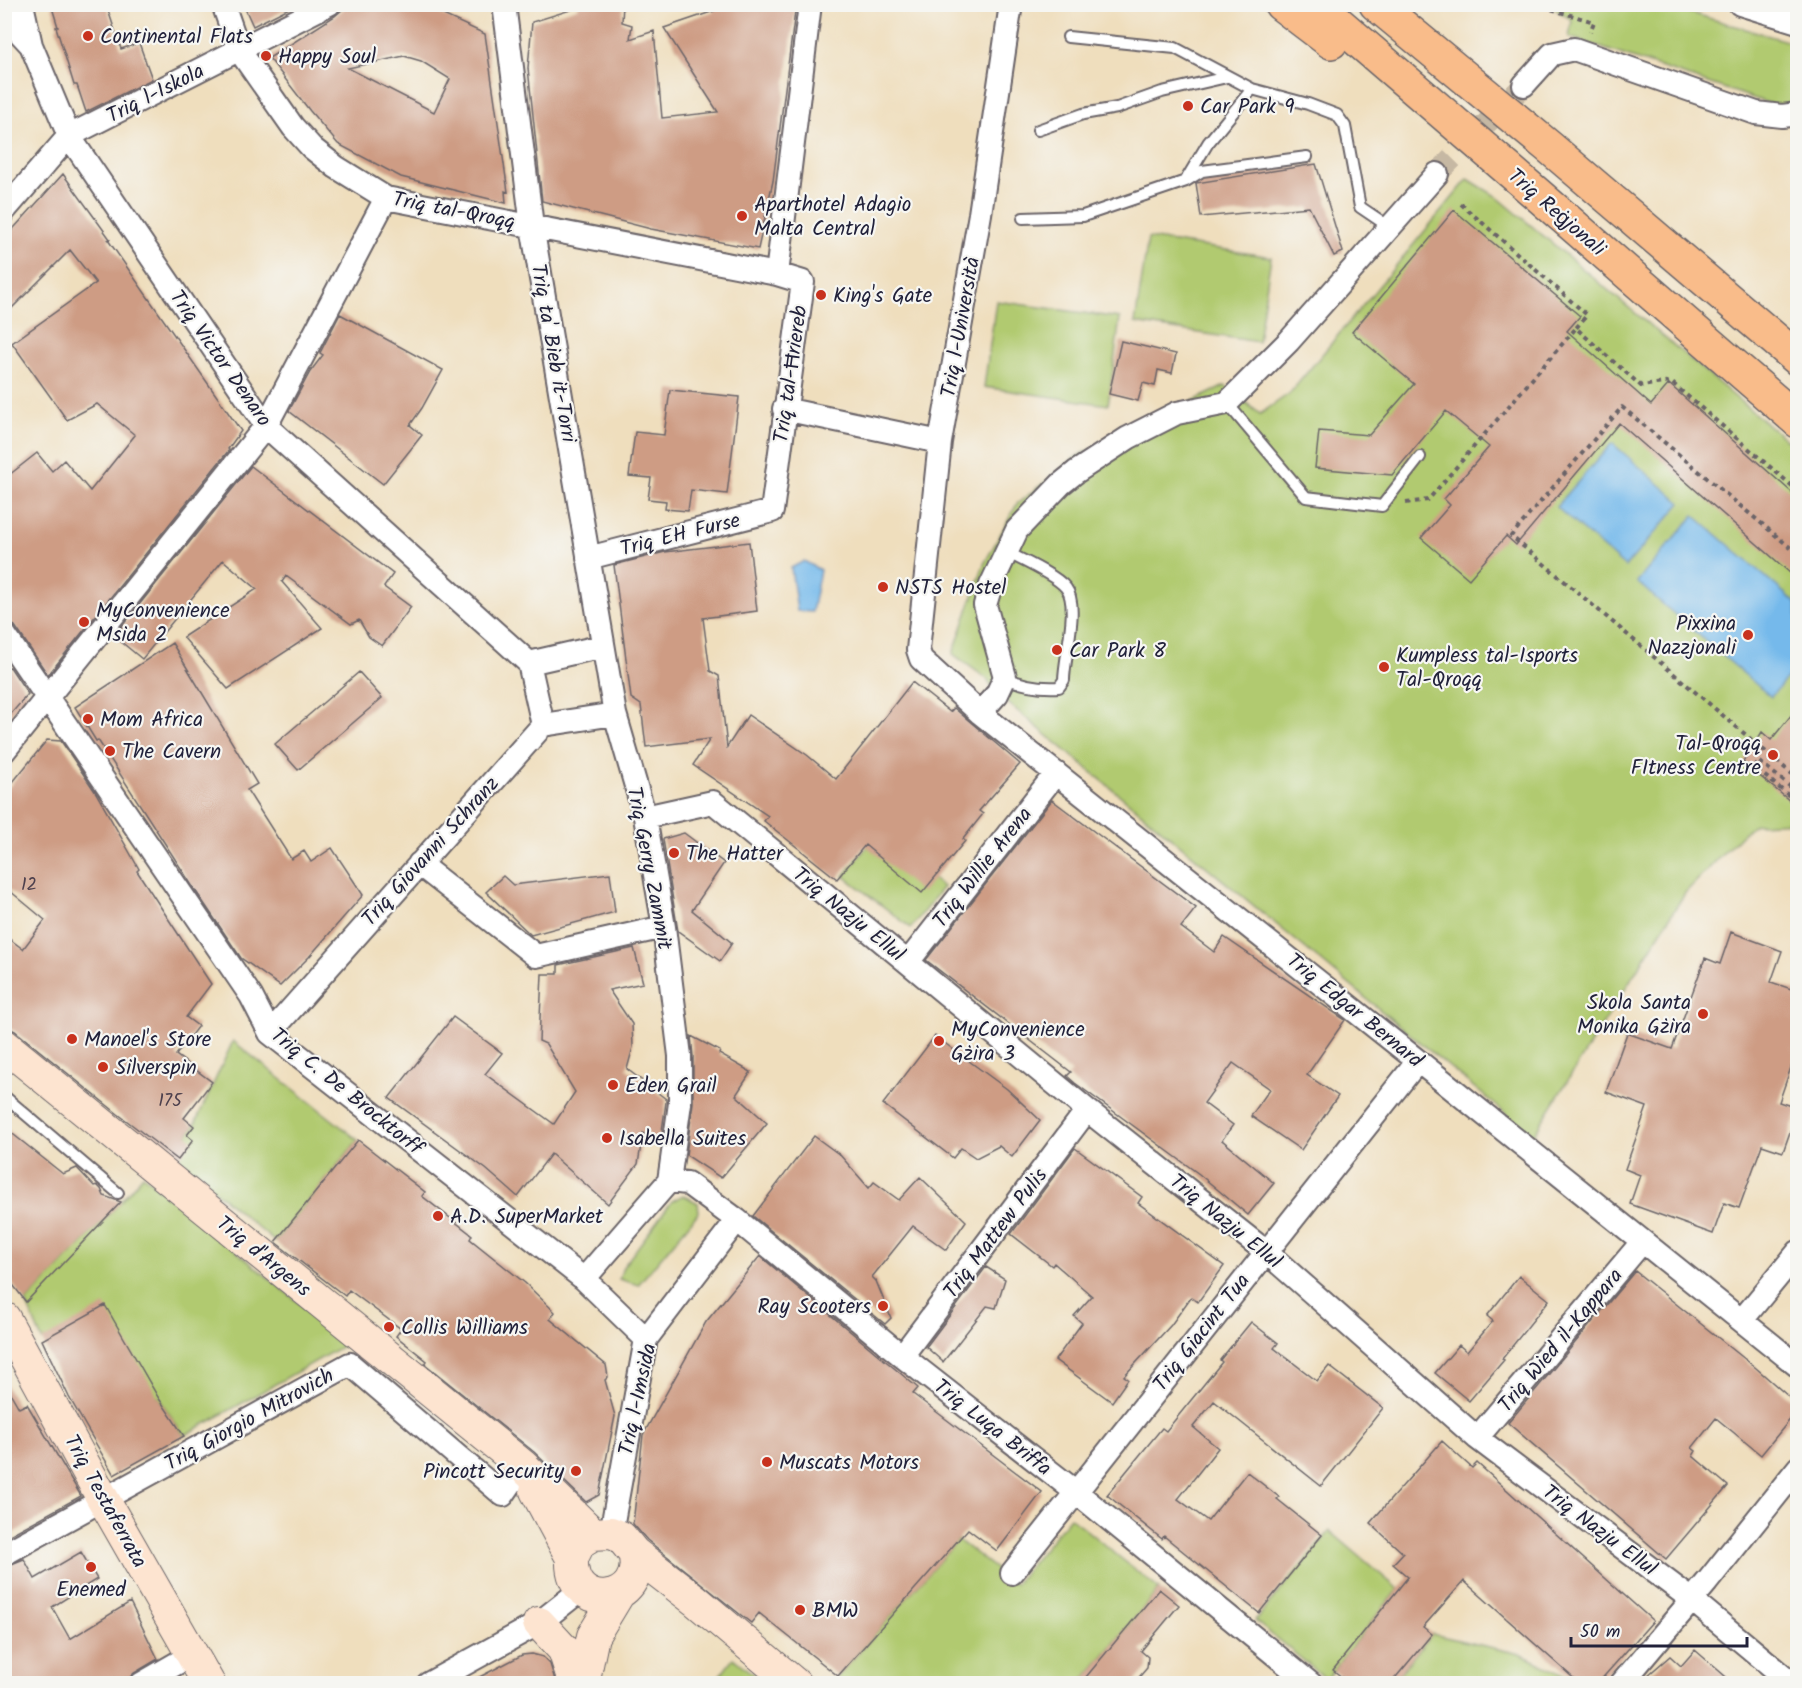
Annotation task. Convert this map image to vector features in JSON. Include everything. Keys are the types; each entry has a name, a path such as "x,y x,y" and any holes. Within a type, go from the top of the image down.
{"highway":[{"path":"1281,4 1364,67 1487,168 1537,194"},
{"name":"Triq Reġjonali","path":"1316,4 1797,421"},
{"name":"Triq Reġjonali","path":"1376,4 1549,147 1797,359"},
{"path":"1408,4 1549,147"}],"main road":[{"name":"Triq d'Argens","path":"4,1045 612,1540 695,1600 795,1683"},
{"name":"Triq Testaferrata","path":"4,1318 103,1499 209,1683"},
{"name":"Triq d'Argens","path":"523,1466 572,1558 573,1574 582,1589 600,1597 622,1591 659,1590 695,1600"},
{"path":"572,1558 580,1542 612,1540 636,1566 634,1575 593,1636 582,1683"},
{"path":"539,1623 564,1650 575,1683"}],"street":[{"name":"Triq Victor Denaro","path":"22,4 31,45 69,136 266,426 528,663"},
{"name":"Triq tal-Qroqq","path":"223,4 239,50 293,127 312,148 336,167 386,198 777,274"},
{"name":"Triq l-Iskola","path":"4,212 69,136 329,4"},
{"name":"Triq ta' Bieb it-Torri","path":"504,4 532,226 588,558"},
{"path":"777,274 810,4"},
{"name":"Triq l-Università","path":"918,650 940,442 980,214 1011,4"},
{"path":"1740,4 1797,22"},
{"name":"Triq Victor Denaro","path":"4,16 31,45"},
{"path":"1524,85 1552,54 1574,49 1756,113 1782,116 1797,114"},
{"path":"980,713 997,694 1005,677 985,605 991,585 1017,530 1042,502 1076,472 1128,438 1177,413 1227,403 1289,341 1437,174"},
{"path":"4,751 266,426 386,198"},
{"name":"Triq tal-Ħriereb","path":"772,511 802,282 777,274"},
{"path":"784,409 940,442"},
{"name":"Triq EH Furse","path":"588,558 772,511"},
{"name":"Triq Gerry Zammit","path":"588,558 615,714 645,817 664,927 680,1056 680,1103 669,1181"},
{"name":"Triq C. De Brocktorff","path":"4,634 250,996 270,1033 584,1279 646,1339"},
{"path":"603,646 528,663 543,725 615,714"},
{"name":"Triq Edgar Bernard","path":"918,650 926,666 980,713 1418,1060 1797,1366"},
{"name":"Triq Giovanni Schranz","path":"270,1033 543,725"},
{"name":"Triq Willie Arena","path":"908,962 1056,772"},
{"name":"Triq Nazju Ellul","path":"645,817 713,802 1087,1110 1265,1251 1478,1438 1691,1599 1793,1683"},
{"path":"419,864 536,956 664,927"},
{"name":"Triq Giacint Tua","path":"1012,1573 1418,1060"},
{"name":"Triq Mattew Pulis","path":"902,1356 1087,1110"},
{"path":"584,1279 669,1181"},
{"name":"Triq Luqa Briffa","path":"669,1181 687,1183 737,1220 902,1356 1076,1492 1311,1683"},
{"name":"Triq l-Imsida","path":"612,1540 646,1339 737,1220"},
{"name":"Triq Wied il-Kappara","path":"1478,1438 1642,1242"},
{"path":"1742,1320 1797,1252"},
{"name":"Triq Giorgio Mitrovich","path":"4,1554 350,1364 503,1495 523,1466"},
{"path":"1621,1683 1797,1468"},
{"path":"428,1683 539,1623 582,1589"},
{"path":"141,1683 194,1654"}],"lane":[{"path":"1068,37 1175,48 1252,89 1308,104 1338,115 1345,126 1360,207 1390,228"},
{"path":"1038,130 1083,114 1116,108 1162,92 1227,77"},
{"path":"1186,181 1208,143 1252,89"},
{"path":"1023,218 1083,216 1186,181 1202,171 1307,157"},
{"path":"1227,403 1306,498 1382,506 1420,458"},
{"path":"1005,677 1019,684 1047,688 1059,687 1064,680 1072,603 1066,588 1006,552"},
{"path":"4,1096 118,1193"}],"path":[{"path":"1548,4 1547,8 1593,22 1584,52"},
{"path":"1382,506 1428,500 1587,315 1461,204"},
{"path":"1576,328 1641,386 1671,382 1797,490 1794,493"},
{"path":"1797,554 1622,407 1511,536 1797,779"},
{"path":"1797,793 1759,761 1754,767 1797,803"}],"green space":[{"path":"1549,5 1664,5 1797,44 1797,102 1783,108 1569,37 1572,20"},
{"name":"Kumpless tal-Isports Tal-Qroqq","path":"1468,179 1496,196 1797,449 1797,822 1756,824 1744,832 1685,893 1533,1136 997,694 987,679 953,654 984,564 1017,504 1077,456 1225,386 1260,414 1290,393"},
{"path":"1148,238 1271,257 1258,342 1135,323"},
{"path":"996,301 1120,318 1108,405 984,387"},
{"path":"876,835 943,887 911,928 844,876"},
{"path":"233,1041 358,1140 275,1242 178,1160 187,1135 194,1126"},
{"path":"143,1175 348,1343 184,1436 158,1397 42,1340 26,1302"},
{"path":"683,1195 698,1203 699,1212 638,1285 619,1279 623,1267 672,1201"},
{"path":"1070,1517 1159,1589 1081,1683 835,1684 838,1676 958,1540 1015,1584"},
{"path":"1330,1531 1398,1589 1326,1679 1255,1621"},
{"path":"1432,1634 1520,1654 1581,1683 1391,1684"},
{"path":"733,1658 764,1683 714,1683"}],"water":[{"name":"Pixxina Nazzjonali","path":"1612,443 1681,503 1625,567 1556,507"},
{"name":"Pixxina Nazzjonali","path":"1694,515 1797,604 1797,666 1771,697 1637,582"},
{"path":"804,561 820,570 812,612 797,611 791,568"}],"building":[{"path":"51,4 106,4 121,49 139,43 152,79 86,112 77,85 74,85"},
{"path":"243,4 297,4 253,26"},
{"path":"349,4 434,4 441,14 485,34 508,192 505,191 506,203 401,177 338,144 269,58 335,16","holes":["404,56 421,61 450,79 434,112 348,68"]},
{"path":"579,4 623,4 622,22 632,25 630,39 654,31 662,118 718,112 664,28 714,11 711,4 796,4 773,181 758,249 651,229 542,201 528,68 532,22 577,8"},
{"path":"1316,164 1343,252 1334,256 1309,207 1201,217 1196,183"},
{"path":"63,174 241,431 229,450 48,675 15,626 4,619 4,479 37,453 52,471 64,460 90,491 135,435 97,404 67,420 12,343 96,283 70,250 4,316 4,239"},
{"path":"1454,210 1580,316 1567,331 1651,405 1669,384 1797,497 1797,579 1619,423 1516,545 1506,536 1469,579 1421,538 1450,505 1444,499 1489,447 1446,411 1392,475 1315,468 1319,431 1369,435 1414,384 1352,332"},
{"path":"340,314 443,370 410,425 422,435 383,484 289,411 310,372 323,355 320,353"},
{"path":"1121,341 1176,354 1172,373 1158,370 1155,386 1143,383 1138,401 1109,394"},
{"path":"670,390 739,397 727,494 691,490 688,511 665,509 666,501 648,499 651,478 629,476 635,432 664,435"},
{"path":"251,466 393,574 384,587 411,607 382,646 369,637 359,620 351,624 286,576 282,582 322,628 228,689 183,637 257,589 223,560 142,659 114,636"},
{"path":"749,542 757,611 703,618 710,671 719,676 727,747 748,715 807,755 836,779 912,682 950,712 954,708 1020,764 979,811 983,814 963,839 965,841 922,893 865,845 837,879 764,821 768,816 693,765 710,739 646,747 641,705 631,698 614,565 665,552"},
{"path":"172,643 257,784 247,790 291,859 304,851 311,862 332,848 363,895 309,957 280,986 241,958 75,707"},
{"path":"10,667 28,694 4,722 4,669"},
{"path":"359,672 382,698 298,770 275,744"},
{"name":"Tal-Qroqq FItness Centre","path":"1797,708 1797,807 1743,762 1762,732 1771,740"},
{"path":"47,740 61,741 96,793 139,869 137,871 211,984 186,1017 198,1026 176,1055 212,1082 184,1118 194,1126 187,1135 193,1140 178,1160 15,1031 4,1026 4,935 23,949 45,920 4,886 4,793"},
{"path":"1052,800 1196,908 1181,927 1214,952 1224,937 1345,1020 1307,1075 1338,1096 1301,1150 1251,1116 1270,1089 1233,1063 1204,1103 1233,1125 1222,1140 1274,1183 1248,1215 1199,1174 1075,1083 1067,1076 1071,1072 926,960"},
{"path":"684,833 724,863 692,910 732,943 720,961 678,931 663,839"},
{"path":"610,873 615,912 531,935 486,892 503,876 513,885"},
{"path":"1731,932 1782,951 1771,982 1797,991 1797,1050 1779,1102 1797,1108 1797,1112 1783,1152 1762,1145 1739,1208 1724,1203 1713,1234 1630,1204 1640,1175 1625,1169 1647,1107 1606,1092 1627,1033 1672,1049 1705,958 1720,964"},
{"path":"634,948 643,983 609,990 632,1024 633,1047 627,1069 666,1099 666,1102 661,1138 657,1136 657,1143 643,1133 638,1164 608,1204 551,1154 518,1197 486,1169 389,1098 453,1017 502,1053 485,1074 554,1124 575,1092 546,1044 539,1041 542,974 558,974 558,965"},
{"path":"691,1036 720,1051 719,1054 751,1072 736,1095 767,1123 721,1178 686,1155 693,1103"},
{"path":"935,1036 1007,1089 1040,1120 1012,1157 999,1146 976,1158 961,1148 953,1158 883,1104"},
{"path":"4,1127 63,1174 77,1168 94,1186 97,1185 101,1189 104,1196 121,1202 26,1302 4,1273"},
{"path":"814,1136 840,1155 869,1188 874,1182 899,1200 920,1177 966,1221 946,1250 913,1226 872,1277 876,1281 891,1318 885,1324 753,1216"},
{"path":"358,1140 425,1192 422,1196 472,1235 470,1239 525,1283 555,1312 550,1319 606,1365 608,1377 605,1380 615,1416 599,1495 586,1502 534,1452 425,1364 427,1361 396,1336 401,1329 349,1290 345,1296 275,1242"},
{"path":"1075,1148 1142,1197 1138,1203 1224,1266 1198,1302 1191,1297 1171,1325 1124,1376 1128,1379 1112,1402 1055,1360 1082,1323 1074,1316 1092,1296 1054,1263 1052,1266 1011,1234"},
{"name":"Muscats Motors","path":"760,1256 918,1388 913,1394 1042,1492 997,1551 968,1529 838,1676 759,1613 751,1623 647,1540 633,1524 643,1435 706,1322"},
{"path":"986,1267 1005,1279 996,1308 987,1306 943,1362 926,1347"},
{"path":"1635,1271 1756,1368 1797,1404 1797,1411 1761,1455 1716,1418 1692,1448 1696,1451 1693,1456 1728,1486 1666,1559 1508,1423"},
{"path":"1519,1276 1549,1300 1502,1359 1504,1360 1469,1401 1435,1373 1459,1345 1467,1352 1493,1321 1487,1316"},
{"path":"105,1305 158,1397 184,1436 114,1475 69,1397 42,1340"},
{"path":"1251,1322 1278,1343 1274,1348 1317,1381 1329,1366 1383,1408 1321,1486 1214,1401 1193,1427 1218,1448 1178,1499 1208,1521 1247,1472 1322,1535 1259,1613 1164,1536 1162,1539 1107,1495 1162,1428 1166,1431"},
{"path":"4,1382 19,1408 27,1404 81,1496 4,1538"},
{"path":"1442,1441 1472,1468 1477,1463 1653,1621 1598,1683 1579,1683 1464,1581 1423,1627 1432,1634 1391,1683 1349,1683 1333,1670 1408,1577 1393,1564 1403,1553 1370,1523"},
{"path":"81,1552 97,1579 52,1607 70,1639 130,1602 158,1659 134,1673 128,1683 4,1683 4,1567 24,1559 35,1579"},
{"path":"1159,1589 1179,1605 1141,1651 1148,1657 1147,1668 1134,1683 1081,1683"},
{"path":"1695,1650 1733,1683 1639,1683 1670,1656 1681,1666"},
{"path":"532,1654 543,1657 550,1664 556,1683 468,1683 522,1655"}],"tunnel":[{"path":"1437,174 1524,85"}],"place":[{"name":"Continental Flats","path":"88,36"},
{"name":"Happy Soul","path":"266,56"},
{"name":"Car Park 9","path":"1188,106"},
{"name":"Aparthotel Adagio Malta Central","path":"742,216"},
{"name":"King's Gate","path":"821,295"},
{"name":"NSTS Hostel","path":"883,587"},
{"name":"MyConvenience Msida 2","path":"84,622"},
{"name":"Pixxina Nazzjonali","path":"1748,635"},
{"name":"Car Park 8","path":"1057,650"},
{"name":"Kumpless tal-Isports Tal-Qroqq","path":"1384,667"},
{"name":"Mom Africa","path":"88,719"},
{"name":"The Cavern","path":"110,751"},
{"name":"Tal-Qroqq FItness Centre","path":"1773,755"},
{"name":"The Hatter","path":"674,853"},
{"name":"Skola Santa Monika Gżira","path":"1703,1014"},
{"name":"Manoel's Store","path":"72,1039"},
{"name":"MyConvenience Gżira 3","path":"939,1041"},
{"name":"Silverspin","path":"103,1067"},
{"name":"Eden Grail","path":"613,1085"},
{"name":"Isabella Suites","path":"607,1138"},
{"name":"A.D. SuperMarket","path":"438,1216"},
{"name":"Ray Scooters","path":"883,1306"},
{"name":"Collis Williams","path":"389,1327"},
{"name":"Muscats Motors","path":"767,1462"},
{"name":"Pincott Security","path":"576,1471"},
{"name":"Enemed","path":"91,1567"},
{"name":"BMW","path":"800,1610"}]}
